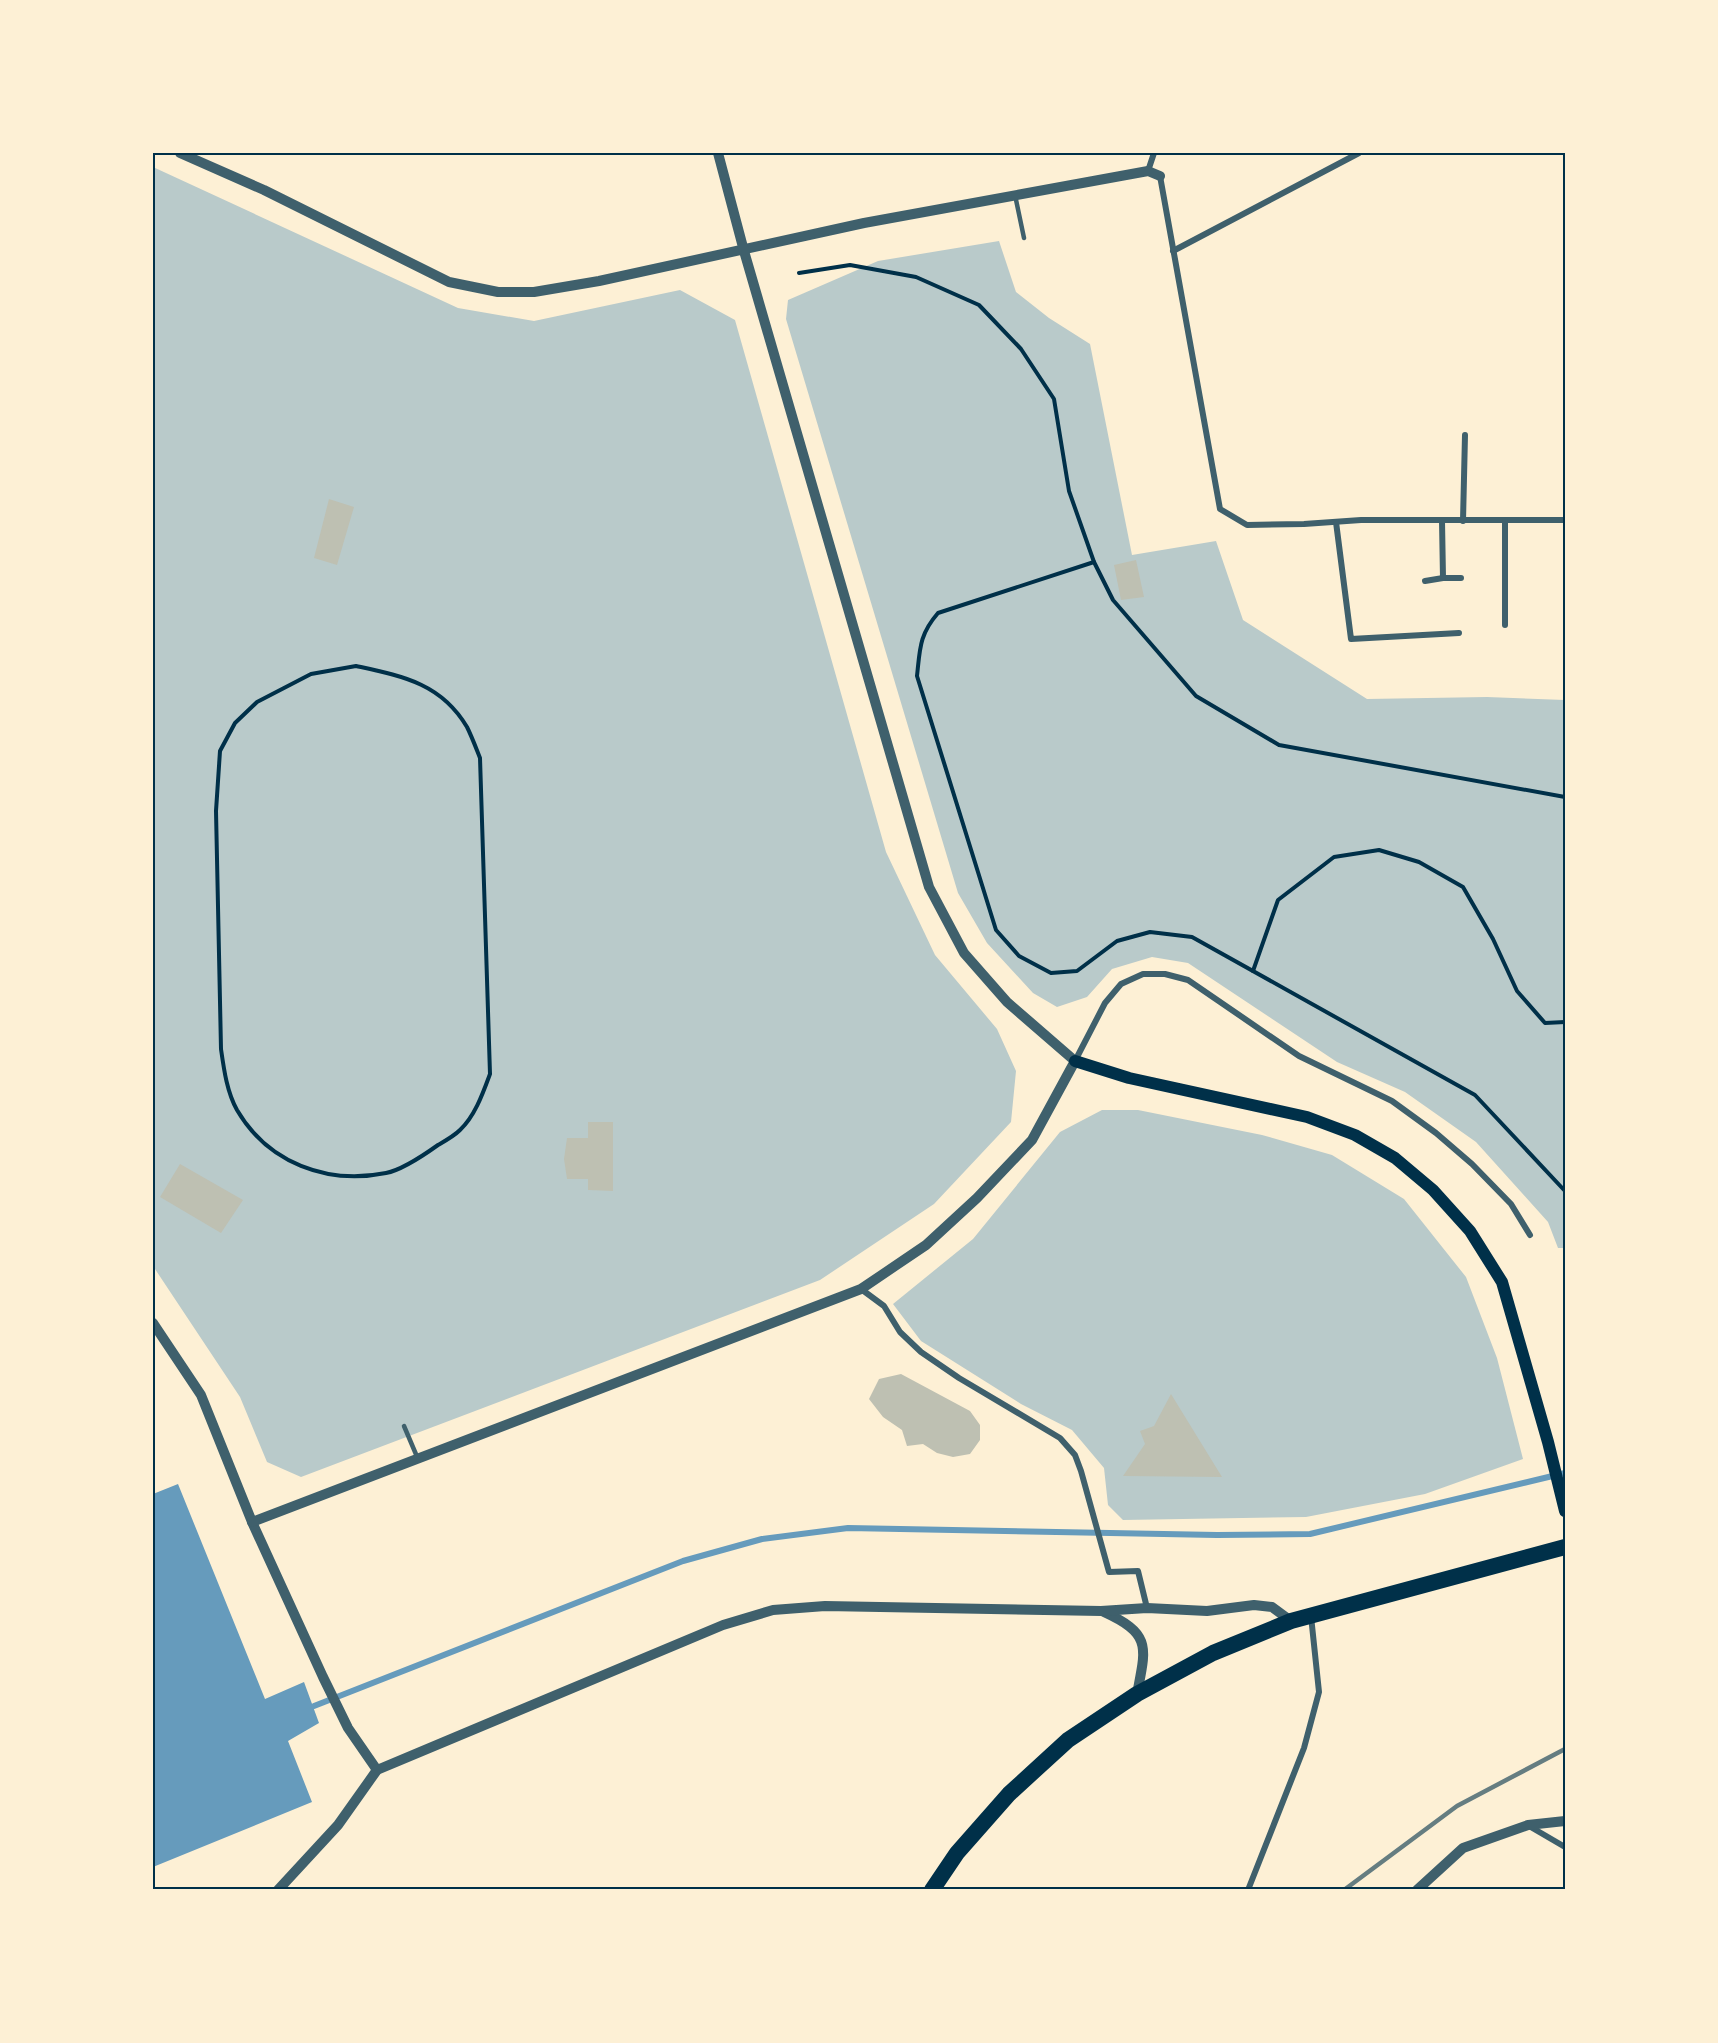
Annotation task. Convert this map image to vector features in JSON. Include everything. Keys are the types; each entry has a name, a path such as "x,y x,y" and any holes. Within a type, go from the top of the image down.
{"highway":[{"path":"932,1890 957,1853 1010,1794 1068,1740 1137,1694 1213,1653 1291,1621 1565,1546"}],"main road":[{"path":"1075,1061 1129,1078 1307,1117 1355,1135 1395,1158 1433,1190 1470,1231 1502,1282 1548,1442 1565,1511"}],"street":[{"path":"180,153 264,190 449,282 498,292 534,292 599,281 864,223 1148,171 1160,176 1220,509 1247,525 1565,520"},
{"path":"718,153 744,251 929,886 964,953 1007,1002 1075,1061"},
{"path":"1148,171 1154,153"},
{"path":"1173,251 1359,153"},
{"path":"1463,521 1465,435"},
{"path":"1442,521 1443,578"},
{"path":"1504,521 1505,625"},
{"path":"1336,522 1351,639 1459,633"},
{"path":"1425,581 1461,578"},
{"path":"252,1522 861,1289 926,1245 977,1198 1032,1140 1106,1003 1121,984 1143,974 1165,974 1188,980 1299,1056 1392,1101 1436,1133 1472,1164 1511,1204 1530,1235"},
{"path":"861,1289 884,1306 900,1332 921,1352 959,1378 1060,1438 1075,1455 1091,1503 1109,1572 1138,1571 1147,1608"},
{"path":"153,1323 201,1395 252,1522 323,1677 348,1728 377,1770"},
{"path":"278,1890 338,1824 377,1770 723,1625 773,1610 825,1606 1101,1611 1147,1608 1207,1611 1254,1605 1272,1607 1291,1621"},
{"path":"1101,1611 1126,1622 1141,1638 1144,1654 1137,1694"},
{"path":"1248,1890 1304,1748 1319,1692 1310,1616"},
{"path":"1417,1890 1463,1848 1528,1825 1565,1821"},
{"path":"1528,1825 1565,1847"}],"lane":[{"path":"1015,195 1024,238"},
{"path":"404,1426 418,1459"}],"path":[{"path":"799,273 850,265 916,277 979,305 1021,349 1054,399 1069,491 1094,562 1113,600 1196,696 1279,745 1565,797"},
{"path":"1094,562 938,613 926,627 920,649 917,676 996,930 1019,956 1051,973 1077,971 1117,941 1150,932 1192,937 1475,1095 1565,1191"},
{"path":"356,666 404,676 441,696 467,727 480,758 490,1074 479,1102 461,1130 422,1156 388,1173 352,1176 308,1170 267,1148 237,1110 226,1083 221,1049 216,811 220,751 235,723 257,702 310,674 356,666"},
{"path":"1253,971 1278,900 1334,857 1379,850 1419,862 1463,887 1493,939 1517,991 1545,1023 1565,1022"}],"shaded area":[{"path":"153,167 458,308 534,321 680,290 735,320 886,852 935,955 997,1029 1016,1071 1011,1122 934,1204 820,1280 301,1477 267,1462 240,1397 153,1266"},
{"path":"999,241 1016,292 1049,318 1090,344 1132,555 1216,541 1243,620 1367,699 1487,697 1565,700 1565,1248 1558,1248 1548,1222 1476,1142 1405,1092 1337,1062 1188,963 1152,957 1112,969 1087,997 1057,1007 1033,993 987,943 958,893 786,319 788,300 878,261"},
{"path":"1102,1110 1138,1110 1262,1135 1332,1155 1404,1199 1466,1277 1497,1358 1523,1459 1425,1494 1306,1517 1123,1520 1108,1505 1104,1468 1072,1430 1021,1404 921,1341 893,1304 973,1239 1060,1132"}],"water":[{"path":"178,1484 265,1699 304,1682 319,1723 288,1741 312,1802 153,1867 153,1494"}],"building":[{"path":"329,499 354,507 337,565 314,558"},
{"path":"1136,560 1144,597 1121,600 1114,565"},
{"path":"588,1122 613,1122 613,1191 588,1190 588,1179 567,1179 564,1159 567,1138 588,1138"},
{"path":"180,1164 243,1200 221,1233 160,1197"},
{"path":"901,1374 970,1411 980,1425 980,1440 970,1454 953,1457 937,1453 923,1444 907,1446 902,1430 883,1417 869,1399 879,1379"},
{"path":"1171,1394 1222,1477 1123,1476 1145,1444 1140,1431 1154,1426"}],"waterway":[{"path":"314,1706 683,1561 762,1539 848,1528 1217,1535 1310,1534 1565,1473"}],"railway":[{"path":"1344,1890 1457,1806 1565,1749"}]}
